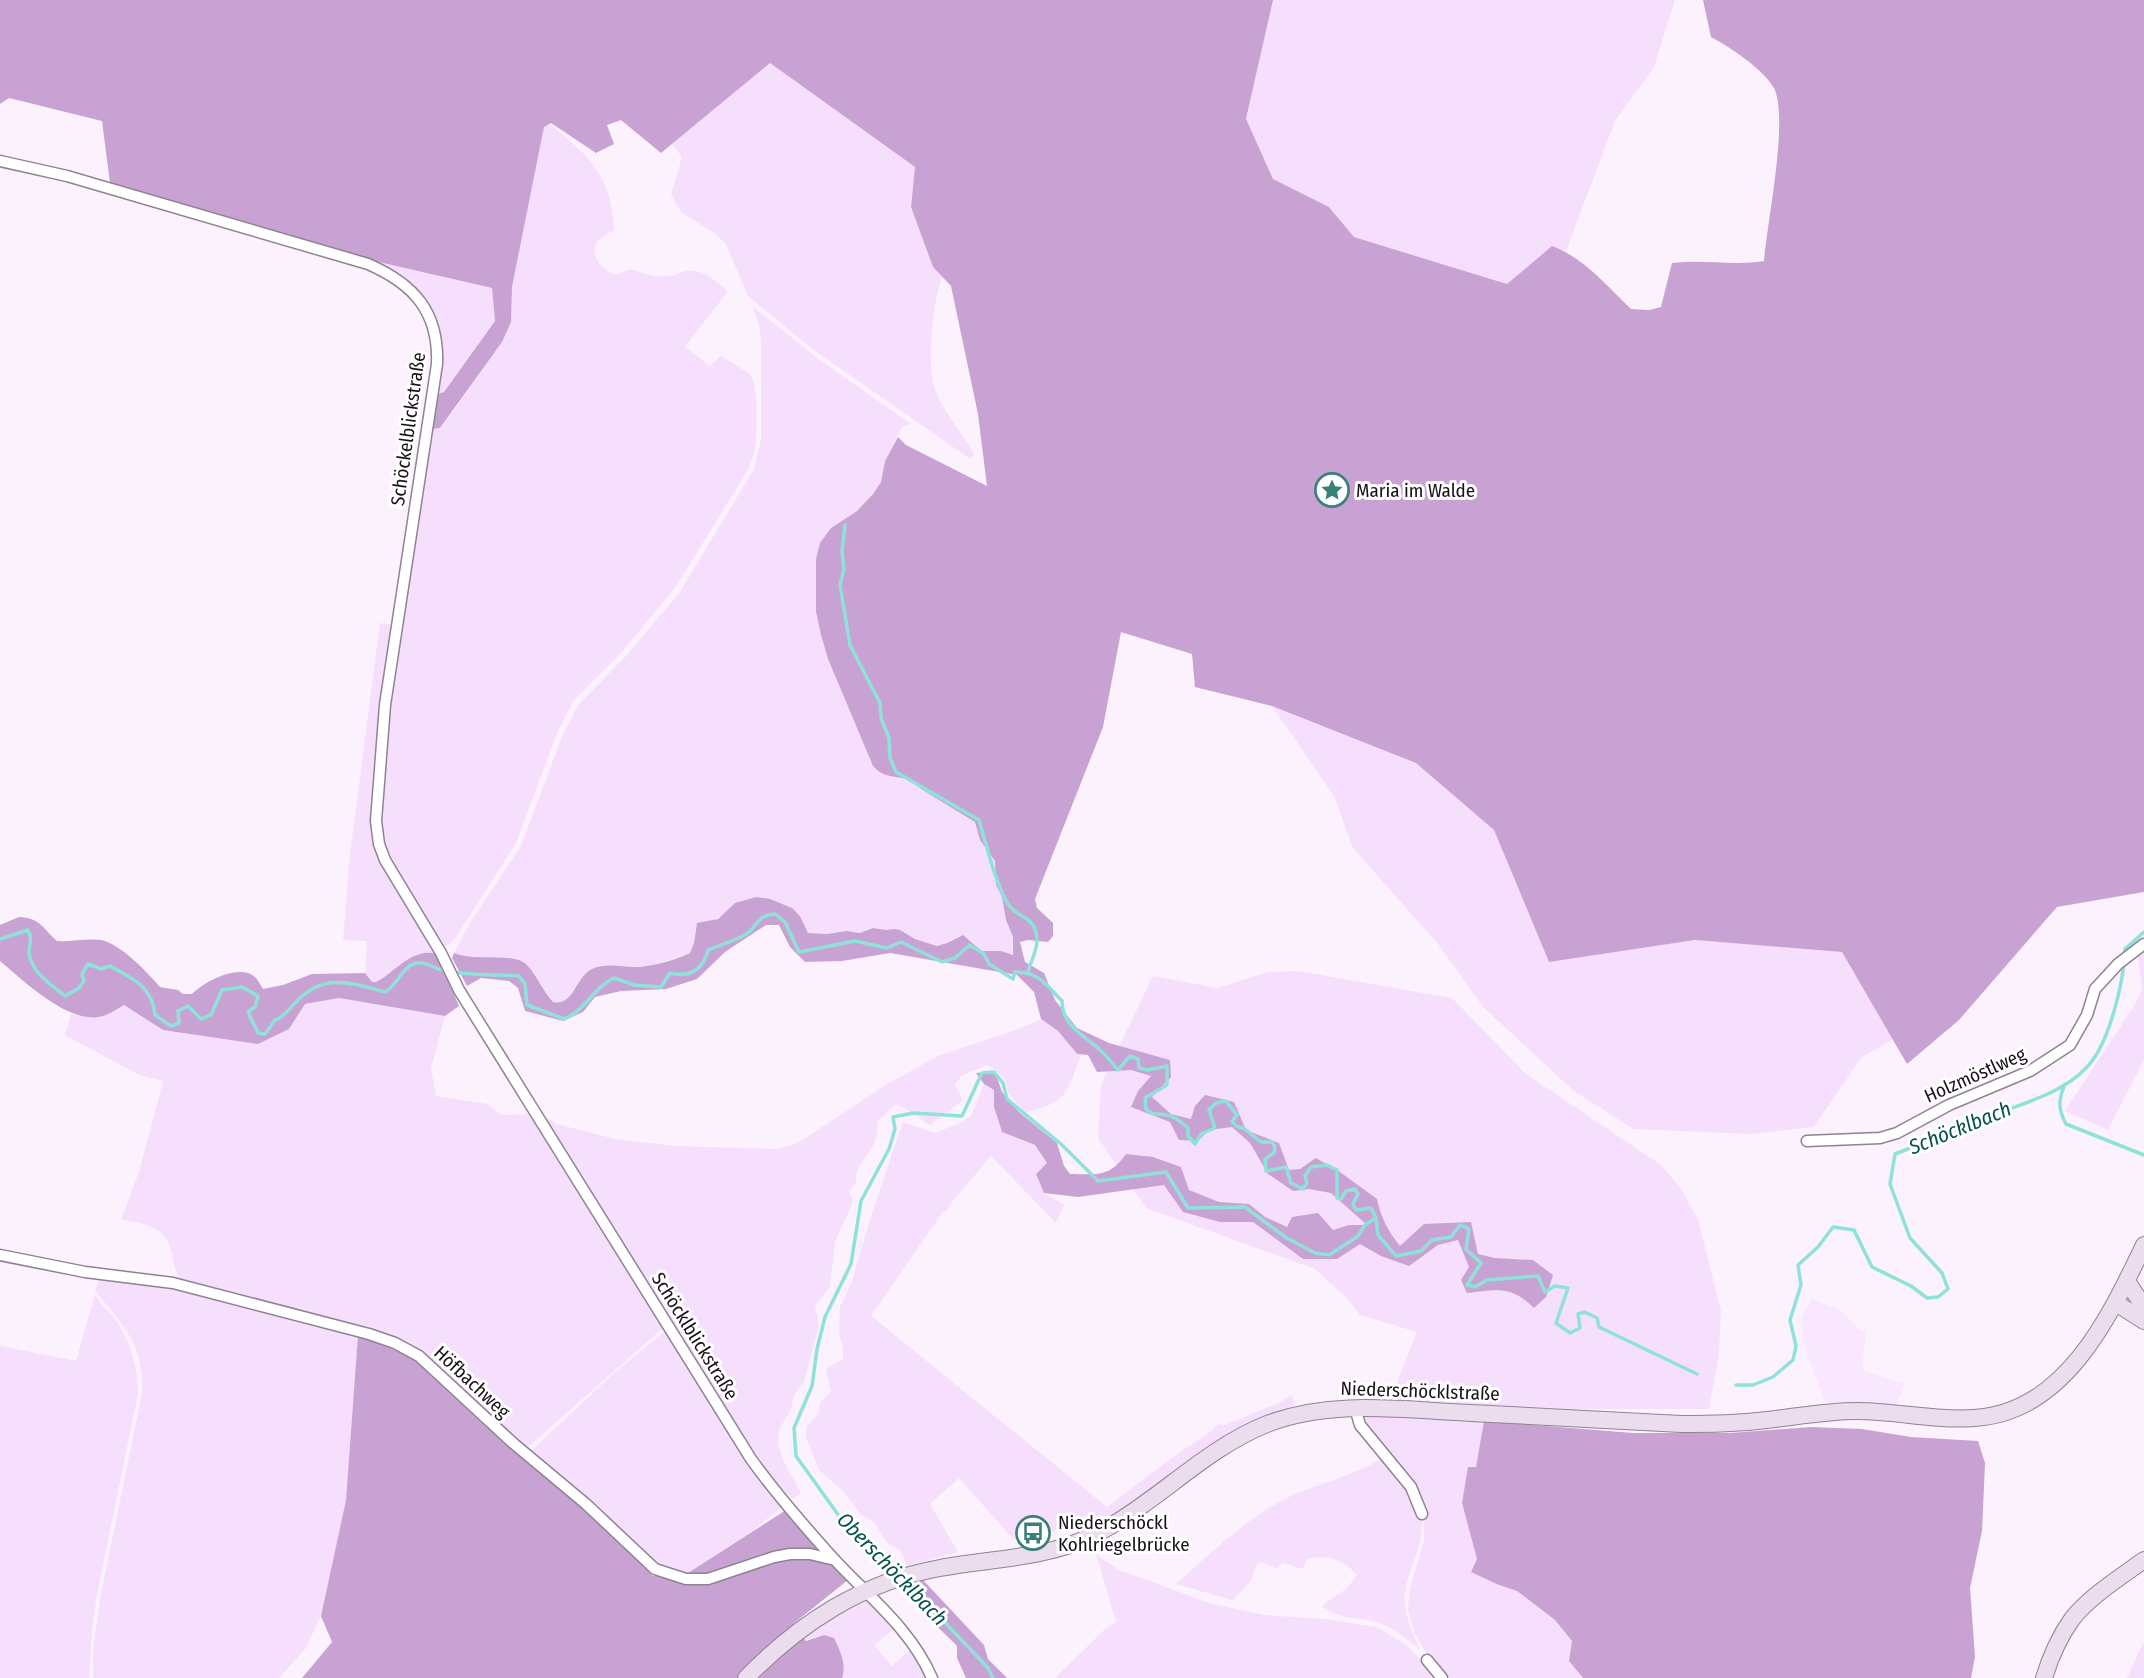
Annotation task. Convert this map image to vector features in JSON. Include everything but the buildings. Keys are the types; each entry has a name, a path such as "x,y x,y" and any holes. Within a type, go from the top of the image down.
{"main road":[{"name":"Niederschöcklstraße","path":"746,1678 785,1640 821,1613 865,1591 919,1572 1038,1553 1070,1544 1130,1515 1216,1451 1251,1431 1302,1413 1355,1408 1725,1424 1854,1411 1952,1419 1981,1418 2014,1408 2038,1396 2083,1353 2107,1320 2144,1245"},
{"path":"2127,1281 2144,1307"},
{"path":"2116,1303 2144,1321"},
{"path":"2043,1678 2073,1618 2105,1589 2144,1560"}],"street":[{"name":"Schöckelblickstraße","path":"0,161 67,176 368,264 391,275 409,289 429,314 436,331 437,364 385,705 376,821 379,844 390,869 458,990"},
{"name":"Holzmöstlweg","path":"1807,1141 1880,1138 1896,1133 1949,1105 2030,1072 2070,1045 2087,1015 2095,989 2118,964 2144,944"},
{"name":"Schöcklblickstraße","path":"458,990 751,1459 835,1560 913,1642 932,1678"},
{"name":"Höfbachweg","path":"0,1255 85,1272 173,1283 395,1343 419,1356 655,1569 675,1577 708,1579 790,1554 810,1554 835,1560"},
{"path":"1355,1408 1360,1425 1411,1487 1422,1514"},
{"path":"1427,1660 1442,1678"}],"shaded area":[{"path":"0,0 1273,0 1246,119 1273,179 1329,207 1354,237 1507,284 1552,246 1585,265 1631,309 1649,310 1661,307 1672,263 1764,261 1776,172 1778,103 1774,88 1762,73 1711,37 1703,0 2144,0 2144,892 2057,907 1959,1020 1907,1064 1842,952 1695,940 1549,962 1494,830 1416,763 1272,706 1195,687 1192,654 1121,632 1103,727 1035,899 1037,908 1053,923 1053,936 1048,942 1020,942 1025,962 1044,973 1055,1000 1077,1028 1109,1043 1170,1060 1171,1077 1152,1097 1171,1114 1191,1119 1195,1106 1205,1095 1234,1102 1246,1130 1279,1143 1289,1170 1300,1169 1316,1158 1377,1199 1386,1224 1400,1246 1424,1224 1471,1222 1478,1254 1495,1258 1533,1260 1553,1275 1546,1297 1534,1308 1510,1292 1495,1290 1467,1293 1461,1280 1469,1267 1458,1240 1438,1245 1409,1266 1381,1256 1360,1244 1337,1259 1303,1259 1253,1222 1220,1222 1183,1212 1164,1185 1078,1197 1044,1193 1036,1174 1047,1163 1035,1145 1002,1132 994,1107 994,1090 984,1084 976,1073 995,1071 1002,1092 1019,1112 1057,1143 1064,1166 1070,1174 1108,1171 1126,1154 1153,1157 1181,1167 1189,1190 1219,1202 1249,1204 1265,1217 1287,1227 1292,1217 1318,1213 1333,1230 1349,1225 1367,1225 1331,1193 1309,1189 1293,1191 1268,1174 1250,1143 1232,1127 1209,1130 1198,1141 1179,1140 1170,1122 1131,1107 1138,1091 1151,1076 1131,1070 1097,1072 1088,1055 1077,1054 1058,1031 1041,1019 1034,992 1017,975 890,953 842,961 805,962 790,947 779,925 766,925 725,952 697,979 666,989 621,991 595,997 583,1012 563,1021 525,1011 518,988 509,981 481,978 467,986 452,958 454,953 520,960 530,968 553,1002 560,1002 570,996 581,979 592,969 605,966 647,966 690,953 697,923 718,919 735,903 756,897 770,899 792,908 800,916 808,933 860,933 873,928 894,929 937,946 963,935 982,951 1001,951 1013,955 1013,937 996,885 995,861 980,840 975,822 916,784 885,774 873,766 828,659 816,612 816,559 820,543 831,528 857,511 873,494 881,482 885,461 898,437 906,445 987,486 978,414 951,286 933,267 911,207 915,167 770,63 661,153 621,120 607,125 614,144 596,153 551,123 544,127 512,287 511,322 502,342 440,428 432,429 438,394 444,392 495,321 492,288 370,260 110,183 102,121 9,98 0,104"},
{"path":"1273,0 1675,0 1654,67 1615,121 1566,251 1552,246 1507,284 1354,237 1329,207 1273,179 1246,120"},
{"path":"770,63 915,167 911,207 933,267 942,277 932,334 932,379 943,405 973,451 974,455 969,458 815,351 748,296 726,244 716,234 682,213 671,195 682,157 672,144"},
{"path":"549,124 587,157 596,168 609,195 614,230 595,245 595,256 601,266 616,275 630,269 658,276 695,271 709,276 728,291 685,347 710,366 721,356 750,374 756,399 755,448 748,470 675,588 621,653 574,700 558,731 516,843 454,940 445,947 386,851 381,828 390,706 432,429 441,428 511,322 512,287 544,126"},
{"path":"370,260 492,288 495,321 443,393 438,394 442,348 433,312 410,283"},
{"path":"752,306 820,360 911,424 902,427 885,461 881,482 873,494 857,511 831,528 816,612 828,659 873,766 889,776 917,784 975,822 980,840 996,861 996,885 1013,937 1012,956 1001,951 982,951 972,941 959,935 937,946 894,929 873,928 860,933 807,933 800,916 735,903 721,915 695,930 690,953 647,967 610,966 581,978 568,1000 553,1002 533,973 495,958 465,958 454,953 471,921 521,846 563,734 579,704 626,656 680,592 754,469 761,440 761,342 759,324"},
{"path":"380,623 394,625 377,733 372,829 386,871 437,954 417,954 376,982 372,982 365,973 367,941 343,940 350,854"},
{"path":"1272,706 1416,762 1494,830 1549,962 1695,940 1842,952 1893,1039 1861,1058 1814,1127 1751,1134 1633,1129 1574,1091 1483,1007 1438,944 1353,848 1334,796"},
{"path":"19,917 37,922 57,941 101,940 109,943 133,959 160,987 178,990 183,994 192,994 218,977 234,972 254,976 263,989 312,974 365,973 372,982 376,982 412,957 437,954 459,1006 445,1016 339,998 305,1004 289,1029 258,1044 163,1030 124,1005 99,1017 86,1017 60,1007 46,998 0,961 0,925"},
{"path":"2144,950 2144,1060 2108,1130 2065,1111 2137,1001 2142,988 2138,957"},
{"path":"1298,971 1452,998 1526,1074 1661,1165 1681,1189 1698,1219 1721,1311 1719,1355 1709,1409 1574,1409 1390,1400 1417,1332 1360,1315 1349,1300 1315,1269 1146,1208 1098,1138 1101,1084 1153,976 1217,988 1268,972"},
{"path":"339,998 445,1016 431,1068 436,1096 487,1104 502,1115 530,1114 664,1327 527,1448 419,1350 180,1280 163,1234 144,1224 121,1219 139,1172 163,1081 139,1075 65,1035 71,1014 99,1017 124,1005 163,1030 289,1029 305,1004"},
{"path":"1041,1019 1058,1031 1076,1054 1081,1055 1068,1087 1058,1100 1025,1112 1008,1093 1002,1076 987,1065 961,1076 955,1085 963,1100 930,1125 895,1105 877,1122 872,1149 859,1167 856,1182 849,1191 853,1202 835,1242 830,1286 815,1306 819,1325 804,1382 794,1395 791,1410 779,1429 778,1444 783,1460 801,1493 793,1499 773,1481 554,1137 544,1116 557,1124 615,1139 675,1146 778,1149 798,1143 887,1084 938,1056"},
{"path":"984,1084 994,1090 994,1107 1002,1132 1035,1145 1048,1163 1044,1193 1064,1205 1056,1223 991,1156 942,1213 871,1316 1107,1507 1218,1424 1225,1425 1279,1403 1291,1395 1295,1402 1293,1406 1237,1428 1123,1508 1083,1524 1014,1540 959,1478 930,1504 958,1552 907,1566 900,1550 887,1543 874,1522 860,1514 844,1492 819,1470 806,1438 807,1426 819,1413 820,1402 831,1392 826,1369 843,1359 839,1333 840,1307 852,1281 903,1122 935,1133 958,1124 971,1116"},
{"path":"100,1278 186,1292 358,1335 346,1500 321,1616 306,1648 279,1678 93,1678 93,1648 101,1594 142,1393 142,1375 135,1348 123,1325 95,1290"},
{"path":"95,1294 119,1325 131,1350 138,1394 97,1594 89,1678 0,1678 0,1346 76,1361"},
{"path":"1812,1299 1839,1310 1860,1330 1866,1330 1862,1370 1905,1384 1897,1404 1825,1402 1804,1344 1801,1319"},
{"path":"666,1330 783,1506 748,1534 688,1573 672,1575 659,1568 530,1452 612,1375"},
{"path":"358,1335 416,1359 610,1533 653,1576 688,1573 786,1510 848,1580 793,1624 806,1641 824,1635 834,1638 843,1663 842,1678 302,1678 332,1642 321,1616 346,1500"},
{"path":"1364,1414 1484,1420 1476,1468 1462,1503 1478,1559 1499,1585 1517,1591 1555,1620 1572,1641 1569,1661 1583,1678 1446,1678 1414,1632 1408,1609 1410,1588 1424,1541 1424,1513 1360,1418"},
{"path":"1484,1421 1633,1433 1730,1433 1811,1427 1862,1429 1911,1437 1978,1441 1985,1463 1982,1531 1970,1588 1975,1657 1971,1678 1583,1678 1569,1661 1572,1641 1555,1620 1517,1591 1471,1572 1477,1559 1462,1503 1468,1467 1476,1467"},
{"path":"1384,1457 1411,1493 1421,1518 1421,1536 1405,1595 1408,1619 1420,1650 1382,1624 1342,1616 1322,1606 1347,1588 1357,1575 1335,1559 1307,1559 1303,1569 1283,1563 1278,1569 1261,1562 1256,1565 1251,1581 1236,1596 1235,1601 1176,1584 1227,1539 1268,1508 1296,1494 1360,1470"},
{"path":"1096,1554 1117,1569 1209,1603 1264,1615 1326,1619 1376,1627 1405,1644 1439,1678 1055,1678 1104,1630 1116,1622"},
{"path":"923,1580 984,1645 988,1659 1007,1678 966,1678 957,1658 957,1646 922,1611 905,1586"},
{"path":"863,1600 868,1601 895,1628 874,1645 892,1666 913,1647 929,1678 842,1678 842,1659 824,1635 804,1640 802,1636 812,1628"},
{"path":"2144,1644 2144,1678 2127,1678 2142,1645"}],"waterway":[{"path":"845,525 842,551 844,569 840,585 850,645 880,703 881,718 889,738 890,758 896,772 979,820 1004,896 1014,911 1030,921 1037,934 1034,956 1028,971"},
{"path":"0,939 28,930 33,966 65,996 79,988 84,981 82,974 88,964 101,969 110,966 140,984 150,997 155,1015 171,1026 179,1023 178,1011 188,1006 201,1019 211,1015 222,990 242,987 258,996 255,1007 248,1012 258,1033 265,1034 275,1020 317,987 338,982 385,992 407,968 416,963 461,973 519,976 525,984 527,1005 564,1019 614,978 634,985 661,987 670,973 690,973 703,962 708,950 740,937 762,918 775,914 785,922 799,952 855,941 887,948 901,942 942,962 955,958 970,945 984,954 989,964 1013,979 1015,972 1031,974 1042,981 1062,1001 1069,1023 1102,1051 1118,1070 1130,1056 1138,1059 1139,1068 1147,1070 1167,1066 1167,1085 1145,1098 1146,1109 1153,1114 1168,1115 1180,1121 1188,1128 1188,1136 1195,1144 1201,1134 1215,1128 1209,1110 1216,1103 1226,1101 1237,1115 1232,1121 1236,1126 1245,1129 1261,1142 1271,1142 1275,1146 1274,1153 1265,1159 1266,1171 1286,1167 1291,1183 1303,1189 1307,1183 1305,1176 1311,1167 1327,1165 1337,1170 1337,1198 1341,1199 1346,1191 1355,1189 1358,1194 1353,1204 1356,1210 1371,1208 1376,1218 1378,1235 1396,1256 1421,1251 1432,1240 1451,1237 1460,1225 1469,1229 1466,1249 1481,1263 1467,1285 1475,1287 1487,1280 1538,1276 1545,1292 1555,1286 1568,1288 1556,1323 1570,1333 1580,1328 1578,1314 1585,1312 1597,1318 1599,1327 1697,1374"},
{"name":"Schöcklbach","path":"1736,1385 1753,1385 1773,1377 1793,1360 1796,1346 1790,1320 1801,1285 1798,1265 1818,1247 1833,1227 1854,1230 1872,1267 1911,1286 1927,1298 1938,1297 1948,1289 1942,1273 1910,1238 1890,1184 1895,1154 2045,1095 2067,1084 2085,1069 2094,1059 2114,1013 2125,949 2144,932"},
{"name":"Oberschöcklbach","path":"897,1572 847,1527 796,1456 794,1428 812,1386 825,1317 851,1264 861,1201 889,1149 895,1129 893,1117 913,1113 962,1116 982,1073 994,1072 1003,1083 1007,1099 1061,1144 1098,1181 1166,1172 1188,1208 1245,1207 1285,1237 1315,1253 1329,1255 1357,1237 1366,1224 1376,1218"},
{"path":"2065,1084 2060,1104 2066,1124 2144,1155"},
{"name":"Oberschöcklbach","path":"905,1580 988,1668 993,1678"}],"place":[{"name":"Maria im Walde","path":"1332,490"},
{"name":"Niederschöckl Kohlriegelbrücke","path":"1033,1533"}]}
